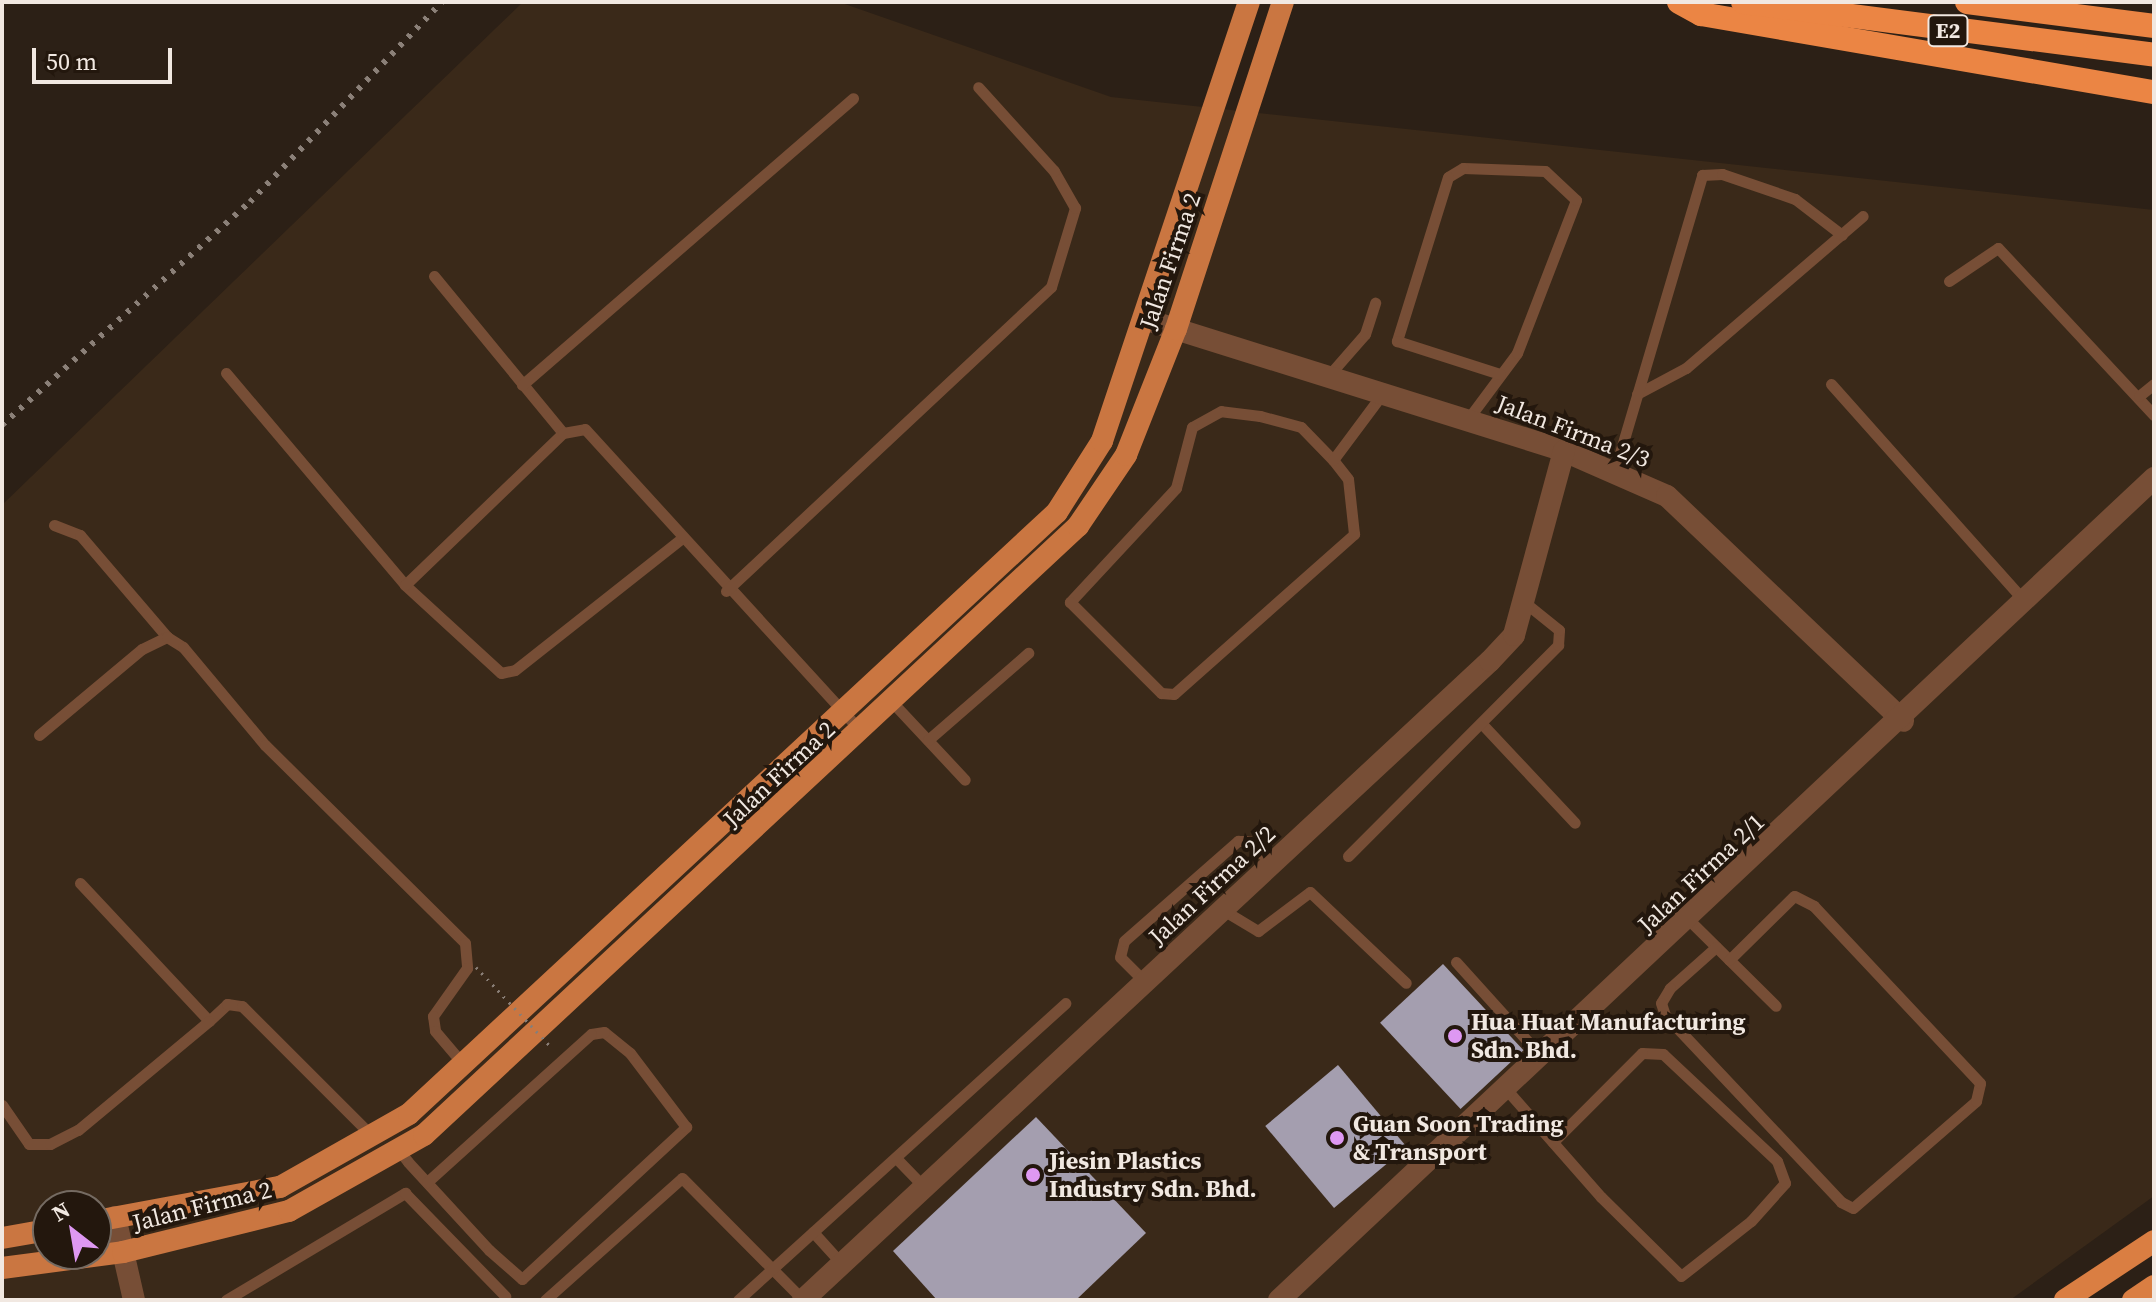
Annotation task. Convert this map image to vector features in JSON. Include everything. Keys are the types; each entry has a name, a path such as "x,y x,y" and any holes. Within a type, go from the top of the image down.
{"highway":[{"path":"1679,2 1701,14 2154,92"},
{"name":"E2","path":"1743,2 2154,55"},
{"name":"E2","path":"1967,2 2154,26"},
{"path":"2065,1300 2154,1241"},
{"path":"2133,1300 2154,1286"}],"main road":[{"name":"Jalan Firma 2","path":"112,1218 280,1187 409,1114 1057,512 1102,441 1147,320 1249,2"},
{"name":"Jalan Firma 2","path":"2,1268 123,1252 289,1211 424,1135 893,703 1104,493 1176,329 1283,2"},
{"path":"2,1238 32,1233"}],"street":[{"name":"Jalan Firma 2/3","path":"1147,320 1385,391 1564,451 1614,473 1694,516 1903,721"},
{"name":"Jalan Firma 2/2","path":"803,1300 1490,661 1514,635 1564,451"},
{"name":"Jalan Firma 2/1","path":"1280,1300 1903,721 2154,478"},
{"path":"112,1231 123,1252 134,1300"}],"lane":[{"path":"726,591 1051,287 1075,208 1054,171 978,87"},
{"path":"522,385 853,98"},
{"path":"1468,419 1517,353 1576,200 1570,187 1545,171 1463,168 1448,177 1397,341 1500,374"},
{"path":"1614,473 1702,175 1722,174 1795,199 1842,235"},
{"path":"1637,394 1686,368 1863,216"},
{"path":"1949,281 1998,248 2154,415"},
{"path":"434,276 563,433"},
{"path":"1330,374 1365,334 1375,303"},
{"path":"226,373 405,585 501,673 515,670 681,539"},
{"path":"1831,384 2026,603"},
{"path":"2139,396 2154,384"},
{"path":"1333,460 1385,391"},
{"path":"1221,411 1301,427 1333,460 1348,479 1354,534 1174,694 1161,693 1070,602 1176,488 1183,441 1202,421 1221,411"},
{"path":"405,585 563,433 585,429 726,591 862,732"},
{"path":"54,525 80,535 265,745 465,943 467,968 433,1016 435,1031 463,1064"},
{"path":"1348,856 1483,725 1558,645 1559,630 1524,602"},
{"path":"39,735 142,649 167,637"},
{"path":"928,740 1028,653"},
{"path":"893,703 965,780"},
{"path":"1483,725 1575,823"},
{"path":"1145,982 1120,957 1124,941 1238,841 1249,841 1272,864"},
{"path":"80,883 209,1021"},
{"path":"1223,910 1258,931 1310,892 1406,983"},
{"path":"1716,947 1670,988 1661,1003 1665,1015 1841,1202 1853,1208 1976,1101 1980,1083 1814,906 1794,896 1729,960"},
{"path":"1689,920 1776,1006"},
{"path":"1456,962 1541,1057"},
{"path":"738,1300 1066,1003"},
{"path":"2,1105 29,1144 50,1144 78,1130 227,1004 242,1006 371,1135"},
{"path":"398,1149 427,1182 522,1279 686,1127 630,1053 604,1032 591,1034 427,1182"},
{"path":"1506,1089 1553,1142 1681,1276 1751,1221 1785,1183 1777,1161 1663,1054 1642,1053 1553,1142"},
{"path":"896,1158 924,1187"},
{"path":"545,1300 682,1178 803,1300"},
{"path":"226,1300 405,1193 505,1296"},
{"path":"813,1232 842,1264"}],"path":[{"path":"476,967 552,1048"}],"shaded area":[{"path":"523,2 839,2 1111,97 2154,210 2154,1196 2010,1300 2,1300 2,505"}],"building":[{"name":"Hua Huat Manufacturing Sdn. Bhd.","path":"1443,964 1523,1050 1461,1109 1380,1023"},
{"name":"Guan Soon Trading & Transport","path":"1338,1065 1407,1147 1334,1208 1265,1126"},
{"name":"Jiesin Plastics Industry Sdn. Bhd.","path":"1036,1117 1146,1233 1076,1300 937,1300 893,1251"}],"railway":[{"path":"2,425 250,202 442,2"}],"place":[{"name":"Hua Huat Manufacturing Sdn. Bhd.","path":"1455,1036"},
{"name":"Guan Soon Trading & Transport","path":"1337,1138"},
{"name":"Jiesin Plastics Industry Sdn. Bhd.","path":"1033,1175"}]}
